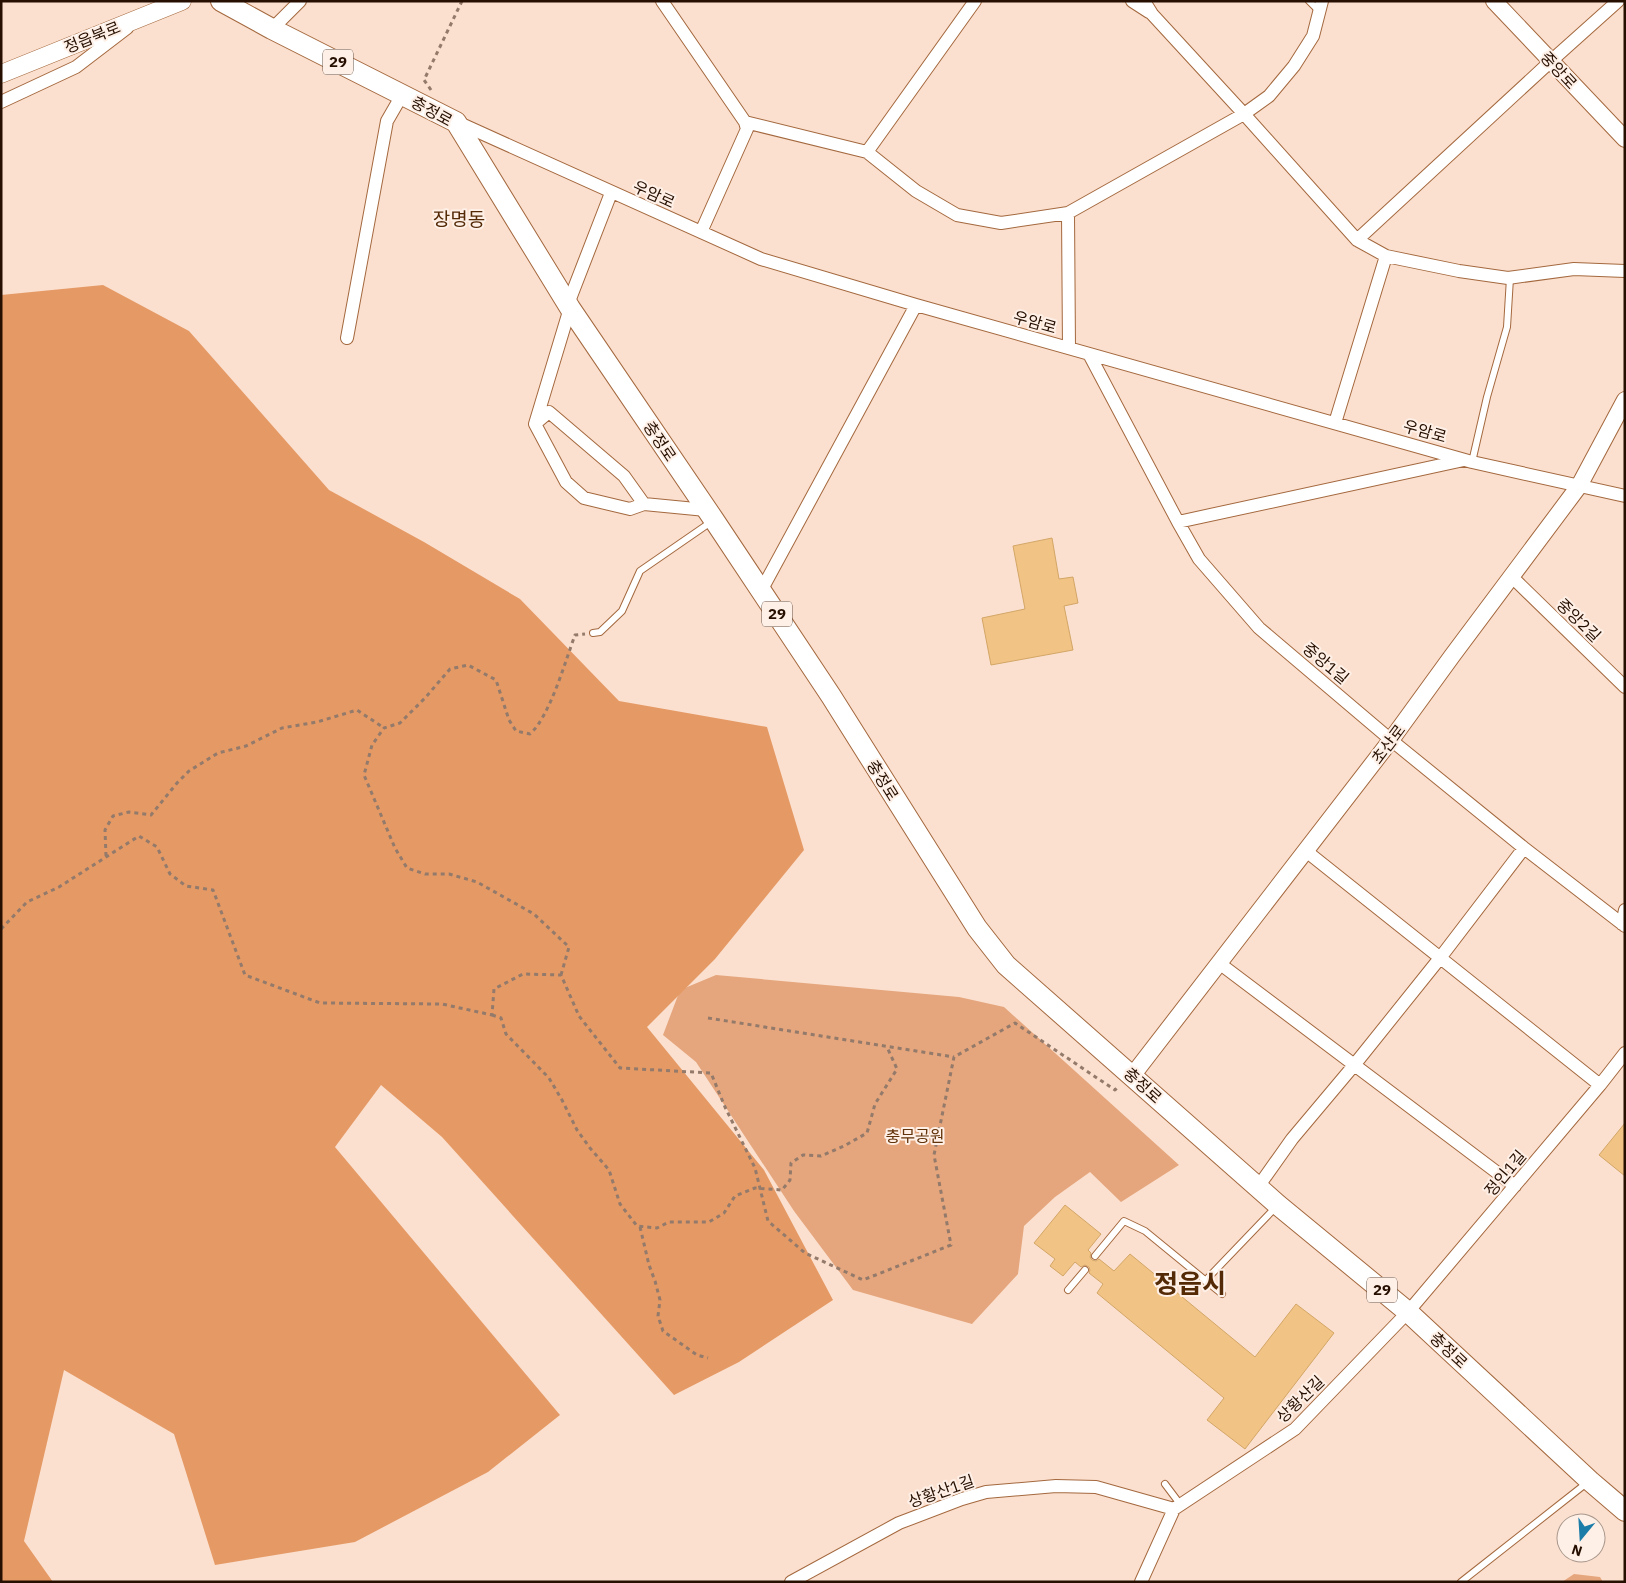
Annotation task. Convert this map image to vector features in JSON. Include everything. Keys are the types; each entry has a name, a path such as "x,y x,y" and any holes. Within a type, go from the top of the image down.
{"main road":[{"name":"정읍북로","path":"1,74 182,1"},
{"name":"충정로","path":"222,1 272,29 456,122 569,306 830,696 977,928 1006,964 1278,1205 1408,1312 1590,1481 1625,1511"}],"street":[{"path":"272,29 300,1"},
{"path":"662,1 745,122 746,129 701,232"},
{"path":"867,152 975,1"},
{"path":"1132,1 1152,14"},
{"path":"1144,1 1152,14 1357,240 1386,256 1459,271 1510,278 1574,268 1625,271"},
{"name":"중앙로","path":"1494,1 1625,139"},
{"path":"1357,240 1550,61 1618,1"},
{"path":"745,122 867,152 916,191 956,216 1001,223 1068,213 1244,114 1268,96 1294,66 1313,36 1317,4"},
{"path":"1,102 76,67 139,18"},
{"path":"347,338 387,121 402,95"},
{"name":"우암로","path":"456,122 610,193 761,259 916,305 1469,461 1625,496"},
{"path":"610,193 569,306 535,424 566,482 584,498 630,509 644,504 710,515"},
{"path":"1068,213 1069,348"},
{"path":"1335,423 1386,256"},
{"path":"761,591 916,305"},
{"name":"중앙1길","path":"1089,354 1199,558 1259,628 1391,740 1524,848 1623,925"},
{"name":"초산로","path":"1132,1076 1391,740 1511,576 1580,486 1625,400"},
{"path":"535,424 550,412 624,476 644,504"},
{"path":"1178,522 1469,461"},
{"name":"중앙2길","path":"1511,576 1625,687"},
{"path":"1258,1187 1292,1139 1440,958 1524,848"},
{"path":"1306,851 1600,1084"},
{"path":"1623,925 1625,910"},
{"path":"1220,963 1515,1186"},
{"name":"정인1길","path":"1408,1312 1625,1053"},
{"name":"상황산길","path":"1177,1506 1296,1429 1408,1312"},
{"name":"상황산1길","path":"791,1582 899,1523 986,1492 1056,1486 1096,1487 1177,1506"},
{"path":"1141,1582 1177,1506"}],"lane":[{"path":"1469,461 1507,327 1510,278"},
{"path":"593,633 600,632 622,611 640,571 710,515"},
{"path":"1205,1281 1278,1205"},
{"path":"1095,1256 1124,1221 1145,1231 1222,1294"},
{"path":"1068,1290 1085,1270"},
{"path":"1461,1582 1590,1481"},
{"path":"1165,1484 1177,1506"}],"path":[{"path":"435,94 424,80 462,1"},
{"path":"593,633 575,635 548,708 538,727 530,734 516,731 509,720 496,680 468,665 450,669 400,723 384,728 372,745 364,775 395,848 407,868 425,874 450,874 477,882 534,914 569,947 561,975 579,1016 620,1068 711,1073 725,1108 754,1168 768,1221 805,1253 863,1280 951,1246 934,1156 954,1057"},
{"path":"106,856 105,830 114,816 129,812 151,815 189,771 218,753 246,746 282,728 317,722 357,710 384,728"},
{"path":"1,929 27,902 59,887 139,836 157,847 170,874 186,886 213,890 245,975 320,1003 442,1004 500,1018 506,1034 549,1078 577,1130 609,1170 620,1204 637,1226 640,1227 657,1228 669,1222 709,1222 724,1213 735,1196 755,1188 782,1190 790,1180 791,1163 803,1155 821,1156 844,1146 867,1132 875,1104 897,1069 887,1046"},
{"path":"489,1014 492,1015 494,989 523,974 561,975"},
{"path":"708,1018 954,1057 1014,1023 1115,1090 1132,1076"},
{"path":"640,1227 660,1300 658,1316 663,1331 697,1355 708,1358"}],"green space":[{"name":"충무공원","path":"716,975 959,997 1004,1007 1179,1165 1121,1202 1090,1172 1055,1197 1024,1226 1018,1274 972,1324 853,1290 794,1211 696,1062 663,1035 680,990"},
{"path":"1574,1574 1600,1577 1603,1582 1562,1582"}],"shaded area":[{"path":"103,285 189,331 329,490 424,542 520,599 619,701 767,727 804,850 715,959 647,1027 764,1170 833,1300 739,1362 674,1395 442,1137 381,1085 335,1147 560,1415 488,1472 355,1542 215,1565 174,1434 64,1370 24,1541 53,1582 1,1582 1,295"}],"building":[{"path":"1052,538 1059,579 1073,577 1078,603 1064,606 1073,650 991,665 982,618 1025,609 1013,546"},
{"path":"1625,1123 1625,1176 1599,1155"},
{"path":"1065,1205 1101,1234 1088,1250 1091,1253 1090,1257 1092,1260 1096,1261 1099,1259 1114,1271 1130,1254 1255,1357 1296,1304 1334,1333 1245,1449 1207,1420 1224,1398 1097,1293 1103,1284 1089,1273 1089,1267 1085,1265 1081,1267 1075,1262 1063,1276 1050,1266 1055,1259 1034,1243"}],"district":[{"name":"장명동","path":"459,219"},
{"name":"정읍시","path":"1190,1284"}]}
